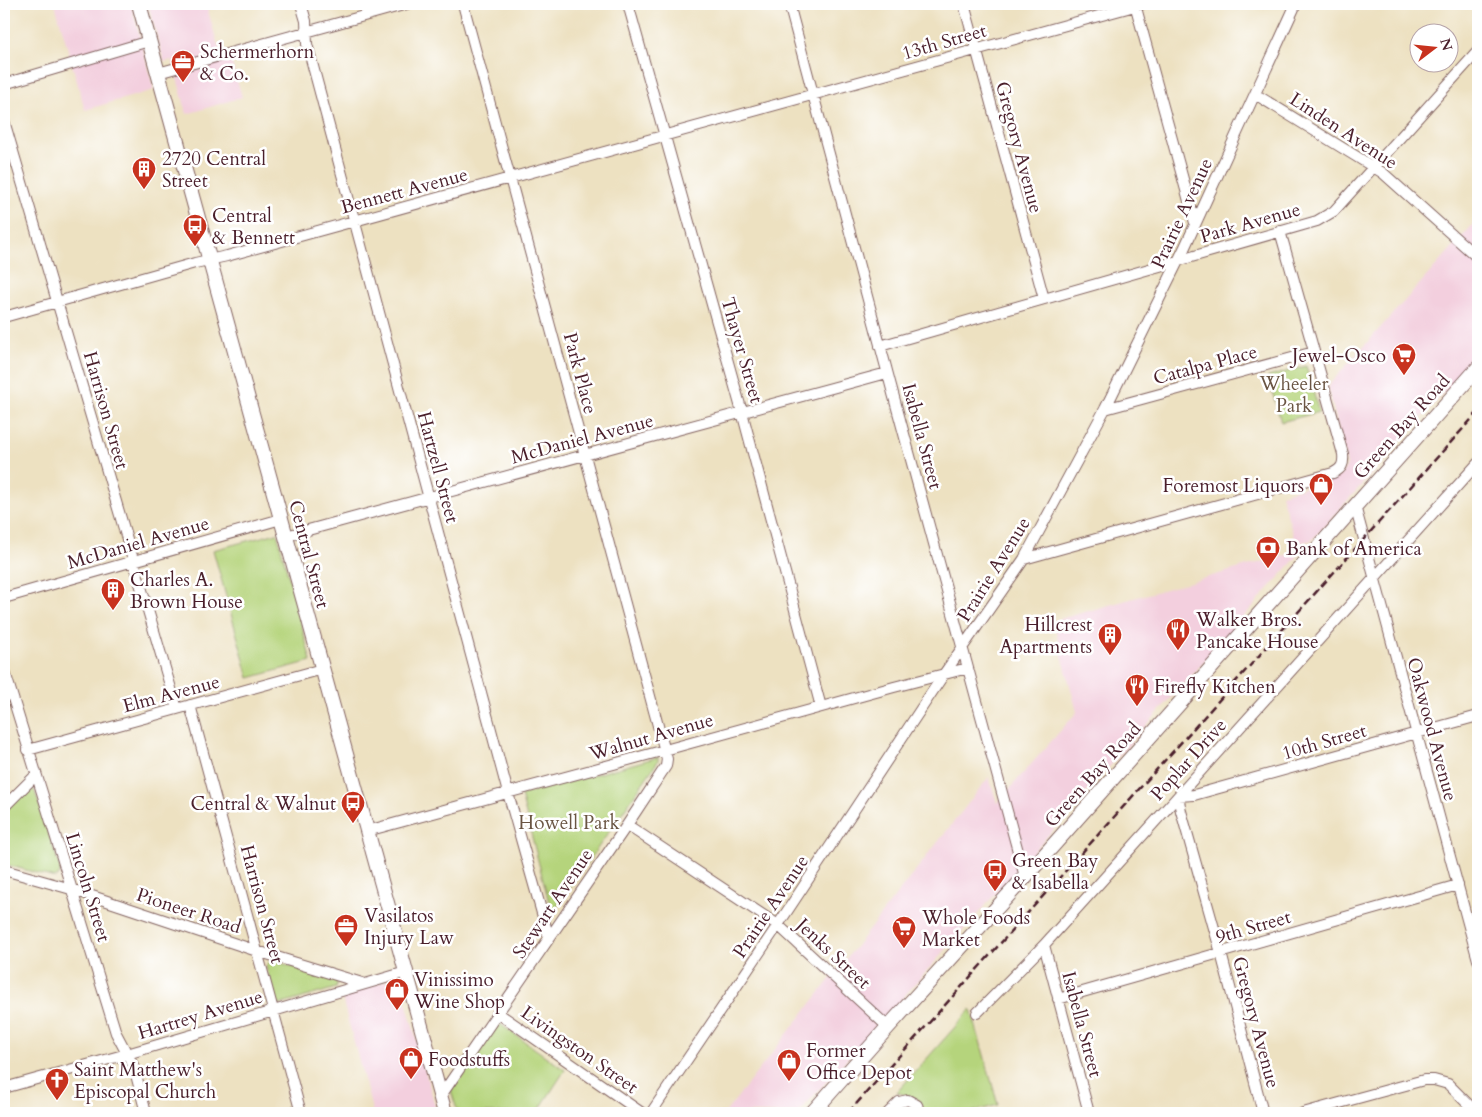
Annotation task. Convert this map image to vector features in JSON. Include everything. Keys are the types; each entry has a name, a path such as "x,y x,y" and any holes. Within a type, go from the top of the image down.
{"main road":[{"name":"Central Street","path":"139,4 445,1113"},
{"name":"Green Bay Road","path":"812,1113 1025,877 1478,368"}],"street":[{"name":"Hartzell Street","path":"301,4 306,21 307,44 508,793 549,938"},
{"path":"158,73 407,4"},
{"name":"Park Place","path":"463,4 666,750"},
{"name":"Thayer Street","path":"628,4 742,412 821,707"},
{"name":"Isabella Street","path":"789,4 887,373 1025,877"},
{"name":"Gregory Avenue","path":"964,4 1044,300"},
{"path":"1137,4 1196,223"},
{"name":"13th Street","path":"813,95 1137,4"},
{"name":"Prairie Avenue","path":"651,1113 944,674 1024,558 1105,409 1178,261 1296,4"},
{"path":"4,84 149,40"},
{"name":"Park Avenue","path":"880,346 1317,221 1334,211 1478,51"},
{"name":"Linden Avenue","path":"1255,94 1383,173 1478,258"},
{"name":"Bennett Avenue","path":"4,318 194,263 511,179 813,95"},
{"name":"Harrison Street","path":"4,122 177,709"},
{"path":"1024,558 1339,471 1342,467 1343,454 1280,232"},
{"name":"Catalpa Place","path":"1105,409 1314,352"},
{"name":"McDaniel Avenue","path":"286,536 887,373"},
{"name":"Poplar Drive","path":"977,1013 1044,945 1478,463"},
{"name":"Oakwood Avenue","path":"1355,506 1478,960"},
{"name":"McDaniel Avenue","path":"4,598 281,519"},
{"name":"Lincoln Street","path":"4,669 116,1033 134,1068 146,1113"},
{"name":"Elm Avenue","path":"28,750 322,669"},
{"name":"Walnut Avenue","path":"367,831 944,674 960,670 967,670 969,672"},
{"name":"Harrison Street","path":"190,705 301,1113"},
{"name":"10th Street","path":"1178,796 1194,795 1478,716"},
{"name":"Stewart Avenue","path":"440,1097 666,766 666,750"},
{"path":"4,807 36,775"},
{"name":"Gregory Avenue","path":"1178,796 1180,811 1263,1113"},
{"name":"Jenks Street","path":"628,824 778,925 888,1027"},
{"name":"Pioneer Road","path":"4,870 71,888 257,951 363,983"},
{"name":"9th Street","path":"1058,999 1458,885"},
{"path":"1467,920 1478,916"},
{"name":"Isabella Street","path":"1044,945 1089,1113"},
{"name":"Hartrey Avenue","path":"4,1088 406,972"},
{"name":"Livingston Street","path":"498,1013 642,1113"},
{"path":"1304,1113 1424,1080 1434,1080 1448,1084 1477,1113"},
{"path":"888,1113 899,1102 908,1100 917,1106 920,1113"}],"shaded area":[{"path":"55,4 131,4 154,90 85,110"},
{"path":"148,4 206,4 218,46 232,64 242,97 187,114 172,60 164,62"},
{"path":"1478,219 1478,355 1312,540 1296,544 1281,494 1335,478 1341,475 1347,465 1328,386"},
{"path":"1297,552 1298,556 798,1113 725,1113 989,777 997,803 1077,712 1053,621"},
{"path":"399,977 437,1113 373,1113 341,994"}],"green space":[{"name":"Wheeler Park","path":"1306,366 1319,412 1281,422 1268,377"},
{"path":"277,533 311,661 249,678 213,550"},
{"name":"Howell Park","path":"658,757 658,761 552,914 521,795"},
{"path":"28,788 33,789 35,792 60,868 60,874 55,878 4,864 4,812"},
{"path":"271,960 336,980 336,988 277,1005 266,967"},
{"path":"971,1009 998,1105 968,1113 925,1113 918,1099 897,1092"},
{"path":"497,1022 565,1070 537,1113 458,1113 451,1091"}],"railway":[{"path":"848,1113 1478,412"}],"place":[{"name":"Schermerhorn & Co.","path":"183,83"},
{"name":"2720 Central Street","path":"144,190"},
{"name":"Central & Bennett","path":"195,247"},
{"name":"Jewel-Osco","path":"1404,376"},
{"name":"Foremost Liquors","path":"1321,506"},
{"name":"Bank of America","path":"1268,569"},
{"name":"Charles A. Brown House","path":"113,611"},
{"name":"Walker Bros. Pancake House","path":"1178,651"},
{"name":"Hillcrest Apartments","path":"1110,656"},
{"name":"Firefly Kitchen","path":"1137,707"},
{"name":"Central & Walnut","path":"353,824"},
{"name":"Green Bay & Isabella","path":"995,892"},
{"name":"Vasilatos Injury Law","path":"346,947"},
{"name":"Whole Foods Market","path":"904,949"},
{"name":"Vinissimo Wine Shop","path":"397,1011"},
{"name":"Foodstuffs","path":"411,1080"},
{"name":"Former Office Depot","path":"789,1082"},
{"name":"Saint Matthew's Episcopal Church","path":"57,1101"}]}
